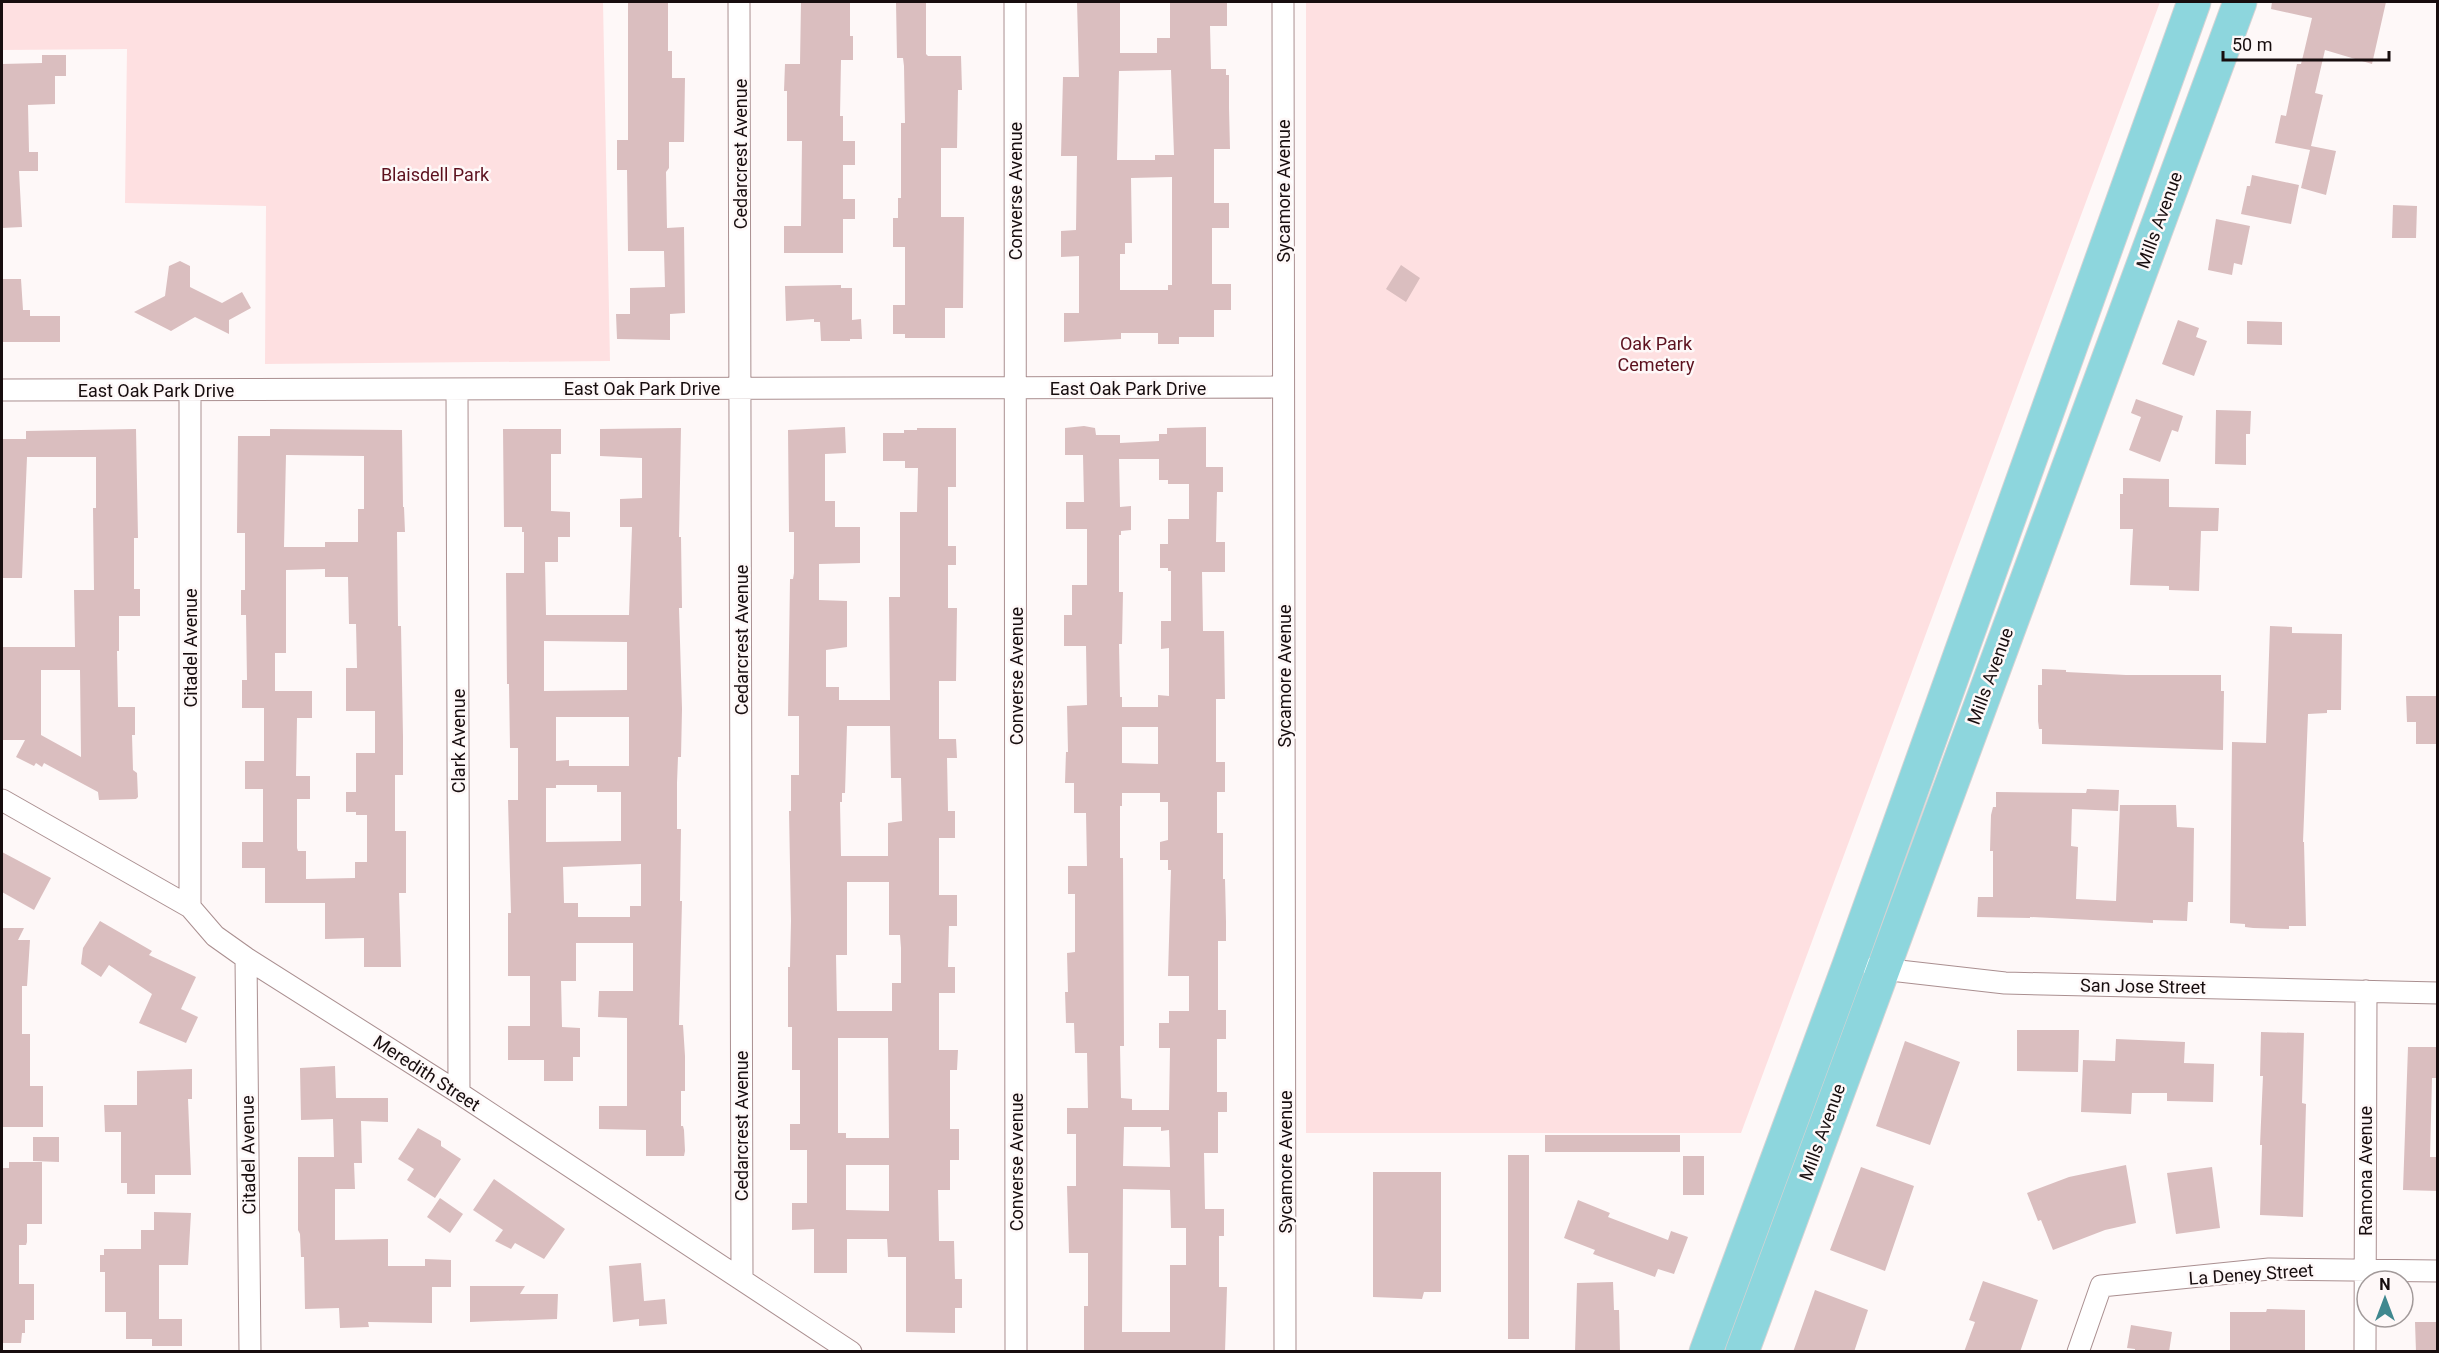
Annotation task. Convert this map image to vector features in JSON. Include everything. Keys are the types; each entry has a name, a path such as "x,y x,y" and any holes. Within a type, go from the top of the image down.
{"main road":[{"name":"Mills Avenue","path":"1706,1352 1849,965 2194,2"},
{"name":"Mills Avenue","path":"1742,1352 2240,2"},
{"path":"2099,265 2137,278"}],"street":[{"name":"Cedarcrest Avenue","path":"739,2 742,1279"},
{"name":"Converse Avenue","path":"1015,2 1016,1352"},
{"name":"Sycamore Avenue","path":"1283,2 1285,1352"},
{"name":"East Oak Park Drive","path":"2,390 1283,387"},
{"name":"Clark Avenue","path":"457,389 459,1093"},
{"name":"Citadel Avenue","path":"190,390 190,907"},
{"name":"Meredith Street","path":"2,800 190,907 215,936 246,958 459,1093 851,1352"},
{"name":"Citadel Avenue","path":"246,958 250,1352"},
{"name":"San Jose Street","path":"1849,965 2006,983 2438,993"},
{"name":"Ramona Avenue","path":"2365,1269 2366,991"},
{"name":"La Deney Street","path":"2078,1352 2101,1286 2269,1269 2355,1270"},
{"name":"La Deney Street","path":"2415,1271 2438,1271"},
{"name":"Ramona Avenue","path":"2365,1329 2365,1352"}],"green space":[{"name":"Blaisdell Park","path":"2,2 603,2 610,361 265,364 266,206 125,203 127,49 2,50"},
{"name":"Oak Park Cemetery","path":"1306,2 2160,2 1741,1133 1306,1133"}],"building":[{"path":"628,2 668,2 668,51 672,51 672,78 685,78 684,142 669,142 669,168 666,172 667,228 684,227 685,313 670,314 670,340 617,339 616,314 630,314 630,288 665,287 664,251 628,251 627,170 617,170 617,140 628,140"},
{"path":"801,2 850,2 853,60 841,60 840,116 843,116 843,141 855,141 855,165 843,165 843,199 855,199 855,219 843,219 843,253 784,253 784,226 801,226 802,141 787,141 787,91 784,91 785,64 800,64"},
{"path":"896,2 926,2 926,54 928,56 961,56 962,90 958,90 957,148 941,148 941,217 964,217 963,308 945,308 945,338 905,338 905,334 893,334 893,305 905,305 905,247 893,247 893,218 898,218 898,198 901,198 901,123 905,123 904,66 903,58 897,58"},
{"path":"1077,2 1120,2 1120,53 1157,53 1157,38 1170,38 1170,2 1227,2 1227,26 1210,26 1211,69 1226,69 1226,75 1229,75 1230,149 1214,149 1214,203 1229,203 1229,228 1212,228 1212,284 1231,284 1231,310 1214,310 1214,337 1179,337 1179,344 1158,344 1158,333 1121,333 1121,339 1064,342 1064,313 1079,313 1079,256 1061,257 1061,231 1076,230 1077,156 1061,156 1063,77 1079,77","holes":["1171,70 1174,155 1155,155 1155,160 1117,160 1119,71","1172,177 1172,285 1168,285 1168,290 1120,290 1120,254 1125,254 1125,243 1132,243 1131,178"]},
{"path":"2272,2 2386,2 2372,64 2325,50 2315,93 2323,95 2311,146 2336,151 2326,195 2301,188 2310,150 2275,143 2281,115 2286,116 2297,64 2301,64 2312,18 2271,9"},
{"path":"42,55 66,55 66,76 55,76 55,104 28,105 29,152 38,152 38,171 19,171 22,227 2,228 2,64 42,63"},
{"path":"2252,175 2299,185 2291,224 2241,214 2247,186 2250,186"},
{"path":"2393,205 2417,206 2416,238 2392,238"},
{"path":"2216,219 2250,226 2242,265 2234,263 2232,275 2208,270"},
{"path":"180,261 190,266 190,287 222,303 242,292 251,308 229,320 229,334 195,317 171,331 134,312 165,296 169,266"},
{"path":"1401,265 1420,278 1406,302 1386,289"},
{"path":"2,279 21,279 23,310 30,310 30,316 60,316 60,342 2,342"},
{"path":"841,285 841,288 852,288 852,320 861,319 862,339 821,341 820,322 814,322 814,319 786,321 785,286"},
{"path":"2178,320 2199,328 2196,337 2207,341 2194,376 2162,364"},
{"path":"2247,321 2282,322 2282,345 2247,344"},
{"path":"2136,399 2183,416 2178,432 2172,430 2160,462 2129,450 2141,417 2131,413"},
{"path":"2216,410 2251,411 2250,434 2246,434 2246,465 2215,464"},
{"path":"1084,426 1095,428 1096,435 1120,435 1120,443 1159,441 1159,434 1167,434 1167,428 1206,427 1206,467 1223,467 1223,492 1217,492 1216,542 1225,542 1225,572 1202,572 1203,631 1224,631 1225,699 1216,699 1216,762 1225,762 1225,792 1217,792 1217,833 1223,833 1226,922 1226,941 1218,941 1218,1010 1226,1010 1226,1039 1217,1039 1217,1092 1227,1092 1227,1112 1218,1112 1218,1153 1204,1153 1205,1209 1224,1209 1224,1236 1219,1236 1219,1287 1227,1287 1225,1352 1084,1352 1084,1306 1088,1306 1088,1253 1069,1253 1067,1186 1076,1186 1076,1134 1067,1134 1067,1108 1088,1108 1087,1053 1075,1053 1074,1023 1066,1023 1065,992 1068,992 1067,953 1075,952 1075,894 1068,894 1068,866 1087,866 1086,813 1074,813 1074,783 1065,783 1066,752 1068,752 1067,706 1087,705 1086,646 1064,646 1064,615 1072,615 1072,585 1087,585 1087,529 1066,529 1066,502 1084,502 1083,455 1065,455 1065,428","holes":["1119,459 1159,459 1159,480 1168,480 1168,484 1189,484 1189,519 1168,519 1168,544 1160,544 1160,568 1168,568 1168,571 1171,571 1171,621 1161,621 1161,649 1169,648 1169,696 1158,695 1158,707 1122,707 1122,697 1120,697 1119,644 1122,644 1123,592 1119,592 1119,535 1121,531 1131,530 1131,506 1120,507","1122,727 1158,727 1158,764 1122,763","1122,793 1160,793 1160,802 1168,802 1168,840 1160,842 1160,860 1168,860 1168,870 1171,870 1168,976 1189,976 1189,1011 1169,1011 1169,1023 1159,1023 1159,1048 1170,1048 1169,1110 1132,1110 1132,1099 1121,1098 1120,1046 1124,1046 1123,858 1120,858 1120,806 1122,806","1124,1127 1161,1127 1161,1131 1169,1130 1170,1167 1123,1166","1123,1189 1170,1190 1171,1228 1186,1228 1186,1265 1170,1265 1170,1332 1122,1332"]},
{"path":"845,427 846,453 825,454 825,501 835,501 835,527 860,527 860,563 819,564 819,600 847,601 847,647 826,650 826,687 839,687 839,700 890,700 889,597 900,597 900,512 917,512 918,468 905,468 905,461 883,461 883,433 904,433 904,430 917,430 917,428 956,428 956,487 948,487 948,546 956,546 956,565 948,565 948,608 957,608 956,681 939,681 939,739 956,739 957,758 947,758 948,811 955,811 955,838 939,838 939,895 957,895 957,926 949,926 948,967 955,967 955,993 939,993 939,1050 958,1050 957,1070 950,1070 950,1129 959,1129 959,1160 950,1160 950,1190 938,1190 939,1241 954,1241 955,1279 962,1279 962,1308 955,1308 955,1333 906,1332 906,1257 888,1257 887,1239 847,1239 847,1273 814,1273 814,1229 792,1230 792,1203 807,1203 807,1150 790,1150 790,1124 800,1124 800,1070 792,1070 792,1027 788,1027 791,921 789,811 791,811 791,775 799,775 799,716 788,716 790,579 793,579 794,573 794,532 789,532 788,430","holes":["847,726 890,726 891,778 901,778 902,821 888,823 888,856 841,856 840,802 842,802 842,793 845,793","847,882 889,882 889,935 900,935 901,948 901,983 892,983 892,1011 837,1011 836,955 847,955","838,1038 888,1038 889,1138 846,1138 846,1133 838,1133","846,1165 889,1165 889,1211 846,1210"]},
{"path":"681,428 679,537 681,537 682,608 679,608 682,709 681,757 678,757 677,829 681,829 679,1025 683,1025 685,1056 685,1091 681,1091 684,1156 646,1156 646,1130 599,1129 599,1106 627,1106 627,1018 598,1017 599,991 633,991 633,943 576,943 576,981 561,981 562,1027 580,1028 580,1057 573,1057 573,1081 544,1081 544,1060 508,1060 508,1026 530,1026 530,976 508,976 508,913 511,913 508,800 518,800 518,748 510,748 506,573 524,573 524,532 522,532 522,527 504,527 503,429 561,429 561,454 551,454 551,511 570,512 570,537 558,537 558,562 545,562 546,615 629,615 632,527 620,527 620,499 642,498 642,458 600,456 600,429","holes":["544,641 627,642 627,690 544,691","556,717 629,717 629,766 569,766 569,760 556,761","556,785 597,785 597,792 621,792 621,841 546,842 546,788 556,788","641,864 641,906 630,906 630,917 578,917 578,903 564,903 563,867"]},
{"path":"136,429 138,538 134,538 134,589 140,589 140,616 119,616 119,651 117,651 118,707 135,707 135,735 132,735 133,770 137,773 138,797 136,799 99,800 98,792 44,763 42,767 36,763 34,766 16,757 25,740 2,740 2,647 75,647 74,590 94,590 93,508 96,508 96,457 27,457 22,578 2,578 2,439 26,439 26,431","holes":["41,670 80,670 81,757 41,735"]},
{"path":"270,429 402,430 405,532 397,532 403,775 395,775 395,831 406,831 406,893 399,893 401,967 364,967 364,938 325,939 325,903 265,903 265,868 242,868 242,842 263,842 263,789 245,789 245,761 264,761 264,708 242,708 242,680 247,680 246,615 241,615 241,590 245,590 245,533 237,533 238,436 270,436","holes":["286,455 364,456 364,509 358,509 358,542 325,542 325,547 284,547","325,569 325,577 348,577 349,624 356,624 357,668 346,668 346,711 375,711 375,753 356,753 356,792 346,792 346,812 367,815 367,862 355,862 355,878 306,879 306,851 298,851 297,848 297,799 310,799 310,776 296,776 297,718 312,718 312,691 275,691 275,653 286,653 286,570"]},
{"path":"2123,478 2169,479 2169,507 2219,508 2218,531 2201,531 2199,591 2169,590 2169,586 2130,585 2133,529 2120,529 2120,494 2123,494"},
{"path":"2270,626 2292,627 2292,633 2342,634 2341,710 2308,714 2303,842 2306,926 2289,926 2289,929 2253,928 2245,927 2245,924 2230,923 2232,742 2266,743"},
{"path":"2042,669 2126,675 2221,675 2221,691 2224,691 2223,750 2042,744 2042,729 2039,729 2038,721 2038,685 2042,685"},
{"path":"2406,696 2438,696 2438,744 2416,744 2416,722 2407,722"},
{"path":"2087,789 2119,790 2118,811 2072,809 2071,846 2078,847 2076,899 2116,901 2120,805 2176,805 2177,827 2194,828 2193,902 2188,902 2187,921 2153,920 2153,923 2030,917 1977,917 1978,897 1993,897 1993,851 1990,851 1991,815 1993,807 1996,807 1996,792 2086,793"},
{"path":"2,852 51,878 34,910 2,892"},
{"path":"100,921 152,951 149,955 196,977 181,1009 198,1017 186,1043 139,1023 152,994 109,965 101,977 81,964 83,948"},
{"path":"2,928 24,928 18,940 30,940 27,986 22,986 22,1034 30,1034 30,1086 43,1086 43,1127 2,1127"},
{"path":"2017,1030 2079,1030 2078,1072 2017,1071"},
{"path":"2261,1032 2304,1033 2302,1103 2306,1104 2303,1217 2260,1215 2263,1076 2260,1076"},
{"path":"2116,1039 2185,1042 2184,1063 2214,1064 2213,1102 2167,1101 2167,1093 2132,1093 2131,1114 2081,1112 2083,1060 2115,1061"},
{"path":"1905,1041 1960,1062 1930,1145 1876,1126"},
{"path":"2408,1047 2438,1047 2438,1078 2432,1078 2430,1157 2438,1157 2438,1191 2403,1190"},
{"path":"335,1066 336,1098 388,1098 388,1122 361,1121 362,1163 354,1163 355,1189 335,1189 335,1240 388,1239 388,1266 425,1266 425,1259 451,1260 451,1287 432,1287 432,1323 368,1322 369,1327 340,1328 339,1308 305,1309 304,1257 301,1257 298,1230 298,1157 334,1157 333,1119 301,1120 300,1068"},
{"path":"192,1069 192,1099 188,1099 191,1175 155,1175 155,1194 127,1194 127,1183 121,1183 121,1132 105,1132 104,1105 137,1105 137,1071"},
{"path":"418,1128 441,1141 441,1146 461,1159 435,1198 407,1180 414,1169 398,1159"},
{"path":"1545,1135 1680,1135 1680,1152 1545,1152"},
{"path":"33,1137 59,1137 59,1162 33,1161"},
{"path":"1508,1155 1529,1155 1529,1339 1508,1339"},
{"path":"1683,1156 1704,1156 1704,1195 1683,1195"},
{"path":"9,1162 42,1162 42,1224 27,1224 26,1245 19,1245 19,1284 34,1284 34,1320 25,1320 25,1333 22,1333 21,1343 2,1343 2,1168 9,1168"},
{"path":"2126,1165 2136,1223 2105,1230 2053,1250 2027,1193 2069,1177"},
{"path":"1861,1167 1914,1186 1885,1271 1830,1250"},
{"path":"2212,1167 2220,1228 2176,1234 2167,1173"},
{"path":"1373,1172 1441,1172 1441,1292 1424,1292 1422,1299 1373,1297"},
{"path":"494,1179 565,1229 544,1259 515,1243 511,1249 495,1241 503,1230 473,1210"},
{"path":"440,1198 463,1214 450,1233 427,1217"},
{"path":"1578,1200 1610,1213 1608,1217 1668,1240 1671,1231 1688,1237 1674,1274 1658,1269 1655,1277 1593,1254 1595,1250 1564,1238"},
{"path":"154,1212 191,1213 188,1265 159,1265 159,1319 182,1319 182,1346 152,1346 152,1339 126,1339 126,1312 105,1312 105,1272 100,1272 100,1255 104,1255 104,1249 141,1249 141,1230 154,1230"},
{"path":"641,1263 644,1301 665,1299 667,1324 639,1326 639,1319 613,1322 609,1266"},
{"path":"1983,1281 2038,1300 2020,1352 1964,1352 1975,1322 1969,1320"},
{"path":"1613,1282 1614,1310 1619,1310 1620,1352 1575,1352 1577,1283"},
{"path":"470,1286 525,1286 520,1294 558,1294 557,1319 470,1322"},
{"path":"1815,1290 1868,1310 1854,1352 1793,1352"},
{"path":"2267,1309 2305,1310 2305,1352 2230,1352 2230,1312 2266,1312"},
{"path":"2415,1322 2438,1322 2438,1352 2416,1352"},
{"path":"2131,1325 2172,1332 2169,1352 2135,1352 2135,1349 2127,1348"}]}
